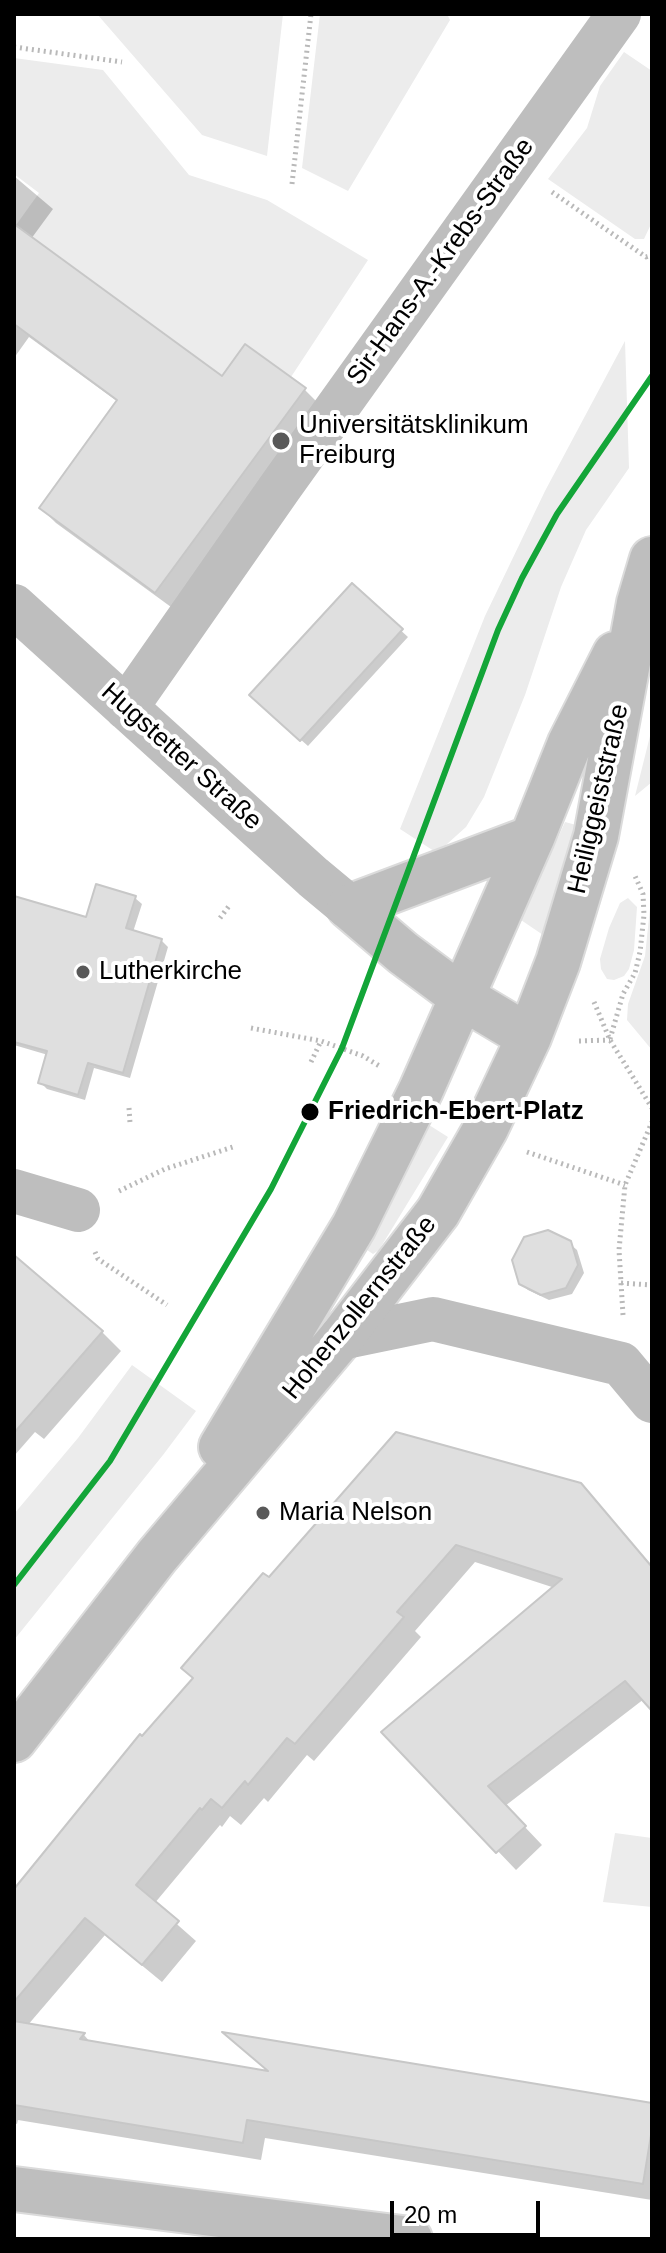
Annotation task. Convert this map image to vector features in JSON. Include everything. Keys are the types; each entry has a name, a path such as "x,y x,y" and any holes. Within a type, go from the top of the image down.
{"main road":[{"name":"Sir-Hans-A.-Krebs-Straße","path":"126,708 619,14"},
{"name":"Heiliggeiststraße","path":"529,1037 558,962 596,836 639,603 652,559"},
{"name":"Heiliggeiststraße","path":"462,997 570,743 639,603"},
{"name":"Hugstetter Straße","path":"14,606 313,877 403,953 462,997 529,1037"},
{"path":"349,907 532,838"},
{"name":"Hohenzollernstraße","path":"157,1556 354,1226 421,1090 462,997"},
{"name":"Hohenzollernstraße","path":"14,1740 157,1556 341,1338 438,1212 486,1128 529,1037"},
{"path":"14,1191 78,1210"},
{"path":"341,1338 433,1319 621,1364 652,1401"},
{"path":"14,2189 395,2238"}],"path":[{"path":"292,184 311,14"},
{"path":"14,47 122,62"},
{"path":"512,164 649,256"},
{"path":"639,863 635,877 643,894 644,915 640,952 635,973 623,994 610,1040 652,1108"},
{"path":"220,918 229,906"},
{"path":"251,1028 321,1041 363,1056 381,1067"},
{"path":"311,1062 321,1041"},
{"path":"129,1108 130,1123"},
{"path":"621,1364 625,1339 619,1250 625,1185 652,1122"},
{"path":"167,1305 98,1259 78,1210 165,1169 236,1146"},
{"path":"518,1149 625,1185"},
{"path":"621,1283 652,1285"}],"shaded area":[{"path":"97,14 283,14 267,156 202,135"},
{"path":"320,14 447,14 450,20 348,191 302,168"},
{"path":"624,52 652,71 652,222 644,239 635,239 548,179 587,128 600,86"},
{"path":"14,58 103,70 189,175 267,200 368,260 291,377 245,345 219,381 192,354 16,225 39,193 14,174"},
{"path":"625,341 629,468 586,530 561,587 525,695 484,797 466,827 437,853 400,829 485,616 545,491"},
{"path":"652,728 652,782 635,796"},
{"path":"565,822 580,826 546,937 521,920"},
{"path":"652,889 652,1050 627,1020 628,1004 645,956"},
{"path":"628,898 637,907 634,950 624,976 607,979 600,959 620,903"},
{"path":"429,1125 448,1137 379,1250 373,1254 367,1250 367,1243"},
{"path":"132,1365 196,1411 14,1640 14,1514 78,1438"},
{"path":"615,1833 652,1838 652,1907 603,1902"}],"building":[{"path":"14,224 222,376 245,344 306,388 155,593 39,508 117,400 14,324"},
{"path":"352,583 403,629 300,741 249,695"},
{"name":"Lutherkirche","path":"96,884 136,896 126,928 162,939 123,1073 88,1063 78,1095 38,1083 47,1051 14,1042 14,896 86,917"},
{"path":"548,1230 571,1241 578,1265 566,1288 541,1295 519,1284 512,1260 524,1237"},
{"path":"14,1255 103,1331 14,1433"},
{"path":"396,1432 581,1483 652,1567 652,1711 625,1681 488,1786 526,1826 496,1853 381,1732 562,1579 456,1545 397,1612 404,1617 295,1744 287,1738 248,1785 245,1781 222,1808 211,1799 202,1810 200,1808 136,1885 179,1921 142,1965 85,1918 14,2002 14,1889 140,1734 142,1736 193,1678 181,1668 263,1573 269,1577"},
{"path":"14,2021 85,2033 80,2039 268,2071 222,2032 652,2103 652,2129 643,2184 247,2120 243,2143 14,2105"}],"transit line":[{"path":"14,1585 110,1461 271,1189 342,1048 498,630 522,578 557,514 652,376"}],"place":[{"name":"Universitätsklinikum Freiburg","path":"281,441"},
{"name":"Lutherkirche","path":"83,972"},
{"name":"Friedrich-Ebert-Platz","path":"310,1112"},
{"name":"Maria Nelson","path":"263,1513"}]}
